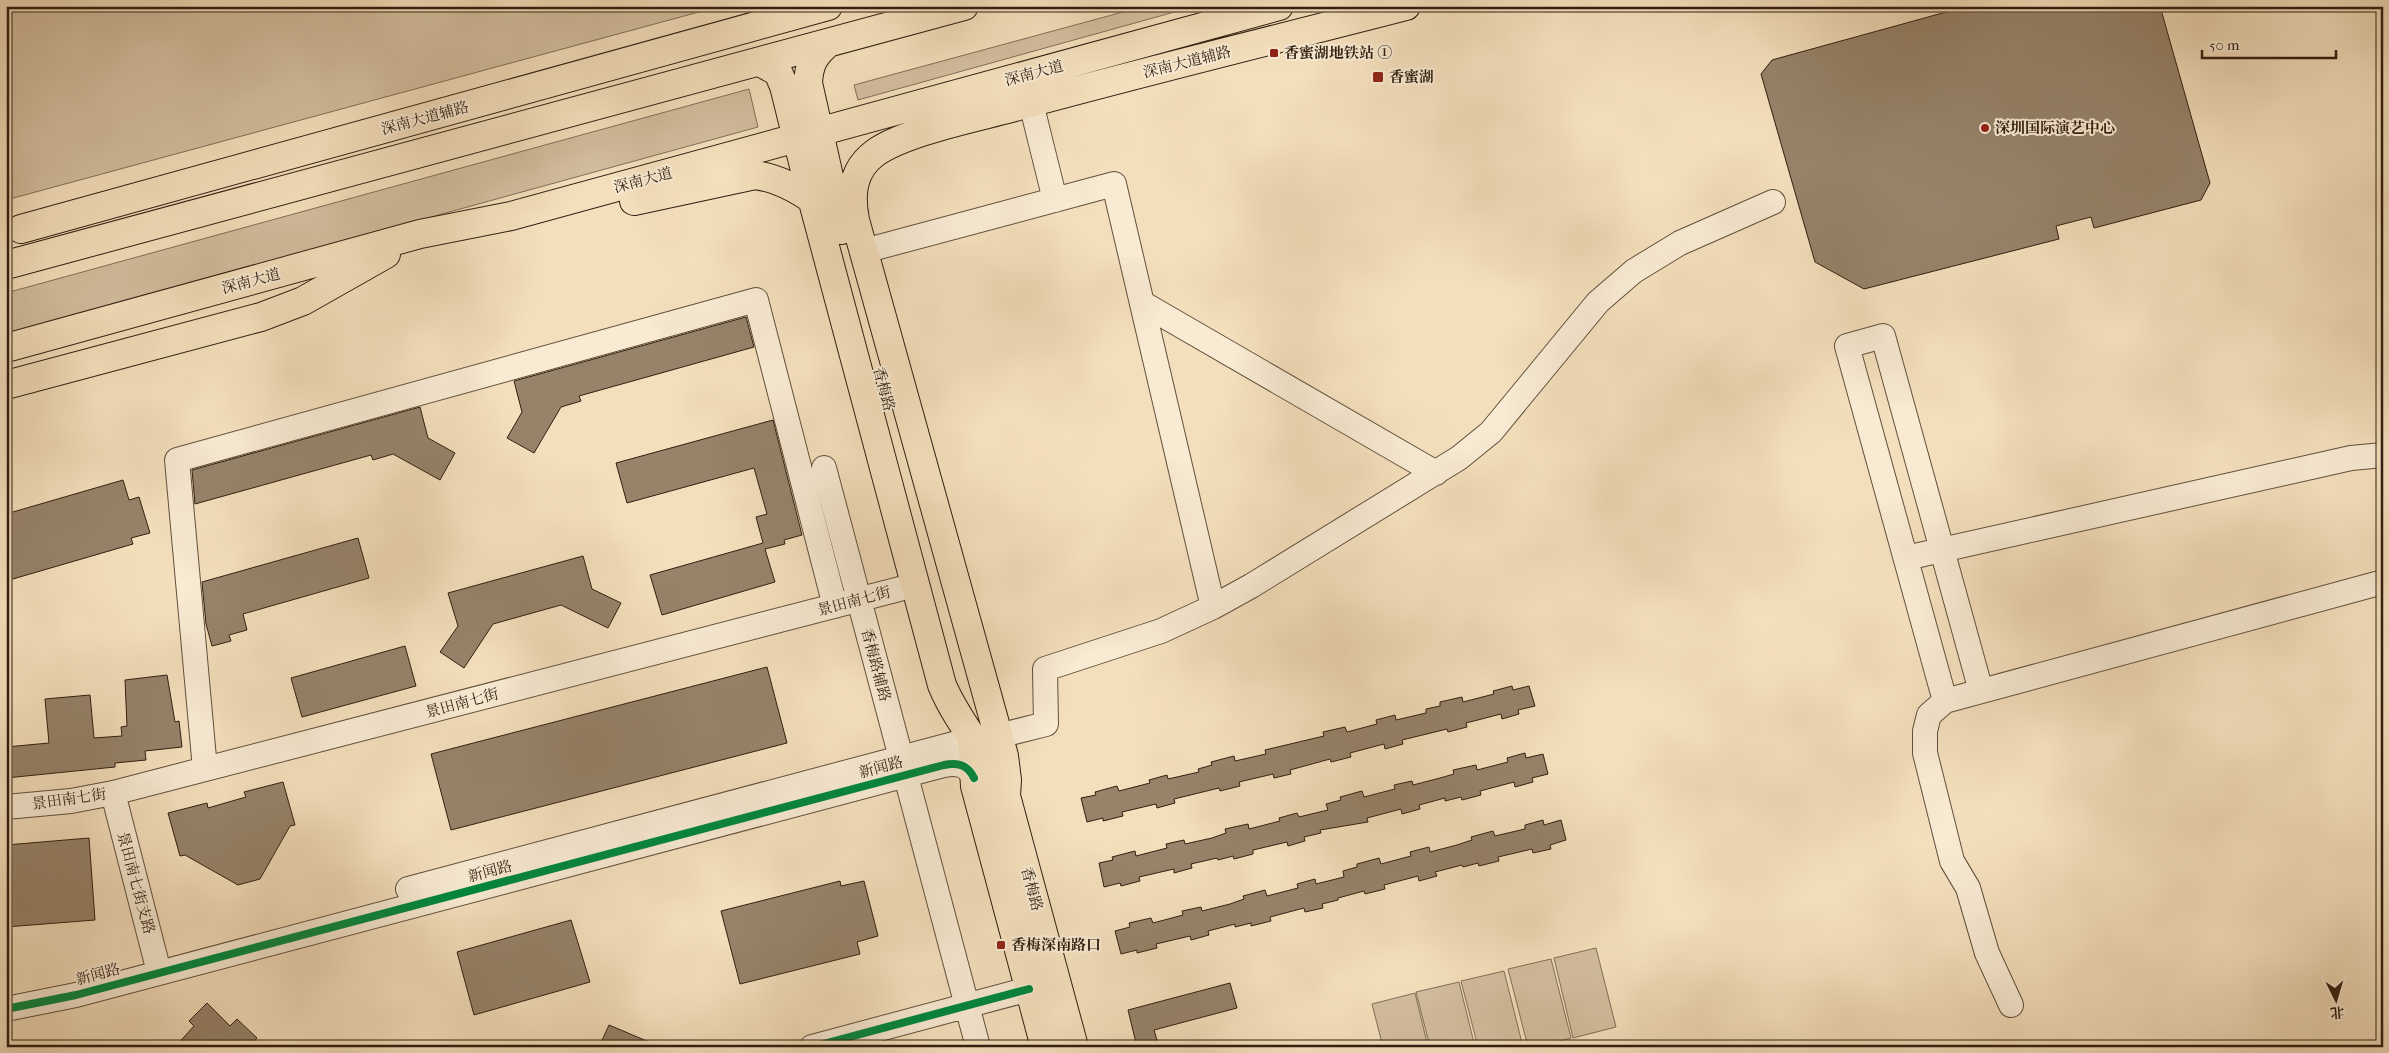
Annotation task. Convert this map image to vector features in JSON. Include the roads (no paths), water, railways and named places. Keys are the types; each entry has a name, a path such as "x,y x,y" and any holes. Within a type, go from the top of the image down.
{"main road":[{"name":"深南大道辅路","path":"14,230 828,6"},
{"path":"6,265 964,6"},
{"name":"深南大道","path":"6,348 420,234 511,216 1279,6"},
{"name":"深南大道辅路","path":"969,120 1083,88 1406,6"},
{"path":"1083,88 1173,35"},
{"name":"香梅路","path":"828,43 817,52 809,70 807,135 812,198 942,684 953,708 985,738"},
{"name":"香梅路","path":"760,62 773,68 781,77 807,135 837,217 965,689 985,738 1007,772 1006,796 1074,1047"},
{"path":"862,120 886,125 935,124 969,120"},
{"path":"969,120 920,133 887,146 866,161 852,187 851,201 985,738"},
{"path":"511,216 559,215 589,211 755,175 770,177 798,189 837,217"},
{"path":"14,230 163,223"},
{"path":"6,385 261,317 318,293 420,234"},
{"name":"香梅路","path":"985,738 974,778 1045,1047"}],"street":[{"path":"1031,103 1054,200"},
{"path":"864,251 1114,184 1213,607"},
{"path":"985,738 1046,724 1045,669 1161,631 1213,607 1251,586 1460,458 1491,432 1598,302 1634,271 1680,243 1773,202"},
{"path":"205,770 177,460 756,300 835,606"},
{"path":"1142,302 1436,472"},
{"path":"1945,701 1847,346 1883,336 1981,691"},
{"path":"1906,558 1942,548 2351,458 2383,455"},
{"name":"香梅路辅路","path":"824,468 978,1047"},
{"path":"2011,1005 1988,954 1968,888 1952,861 1925,753 1924,731 1930,715 1945,701 2383,582"},
{"name":"景田南七街","path":"6,807 71,801 113,793 916,585"},
{"name":"新闻路","path":"944,765 961,756 970,747 985,738"},
{"name":"新闻路","path":"6,994 157,965 903,766 985,738"},
{"name":"新闻路","path":"903,766 963,765 970,770 974,778"},
{"name":"景田南七街支路","path":"113,793 157,965"},
{"name":"新闻路","path":"6,1009 76,995 157,965"},
{"path":"812,1047 967,1004 1030,989"}],"place":[{"name":"香蜜湖地铁站 ①","path":"1274,53"},
{"name":"香蜜湖","path":"1378,77"},
{"name":"深圳国际演艺中心","path":"1985,128"},
{"name":"香梅深南路口","path":"1001,945"}]}
